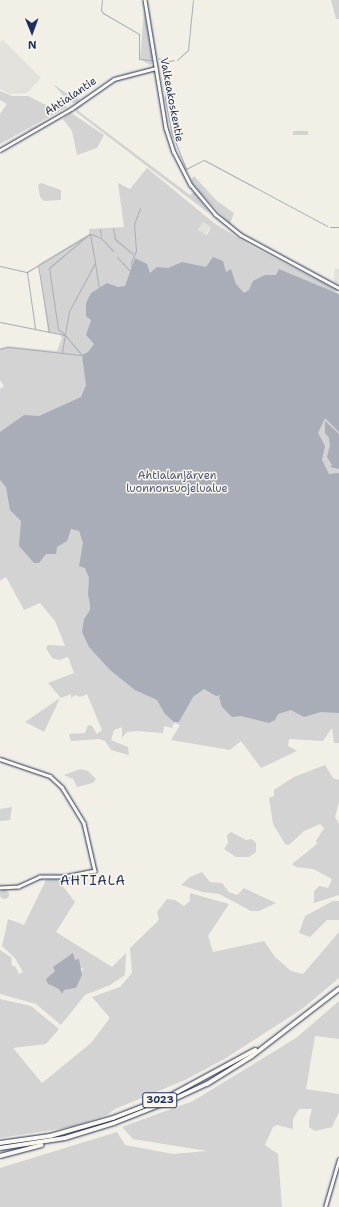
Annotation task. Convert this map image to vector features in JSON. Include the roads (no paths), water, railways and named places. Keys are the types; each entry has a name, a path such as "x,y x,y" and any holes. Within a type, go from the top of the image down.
{"highway":[{"name":"3023","path":"0,1148 54,1140 114,1123 172,1100 221,1076 273,1040 339,989"},
{"name":"3023","path":"0,1143 62,1134 140,1108 219,1072 273,1040"},
{"path":"0,1156 54,1140"}],"main road":[{"path":"325,1207 339,1159"}],"street":[{"name":"Valkeakoskentie","path":"145,0 171,145 183,172 202,200 228,226 254,244 339,288"},
{"name":"Ahtialantie","path":"0,150 72,109 114,79 156,68"},
{"path":"0,759 50,776 62,787 84,823 95,871 66,877 40,877 19,887 0,888"}],"waterway":[{"path":"102,0 101,10 103,13 139,34 139,59 151,60"},
{"path":"177,60 188,50 193,0"},
{"path":"159,58 162,63 174,60"},
{"path":"163,67 167,82 165,99 171,131 186,169 204,160 327,226"},
{"path":"132,272 131,262 136,251 134,224 140,208"},
{"path":"330,227 339,227"},
{"path":"113,228 115,239 133,254"},
{"path":"100,229 101,236"},
{"path":"0,266 27,272 90,234 95,263 69,311 62,352"},
{"path":"91,234 101,238 113,251"},
{"path":"64,334 58,329 49,268 88,235"},
{"path":"117,257 132,273"},
{"path":"95,263 99,287"},
{"path":"38,265 49,332"},
{"path":"27,272 35,328"},
{"path":"0,322 65,335 82,355"},
{"path":"0,349 8,347 81,355"}],"district":[{"name":"AHTIALA","path":"93,881"}],"park label":[{"name":"Ahtialanjärven luonnonsuojelualue","path":"177,483"}]}
